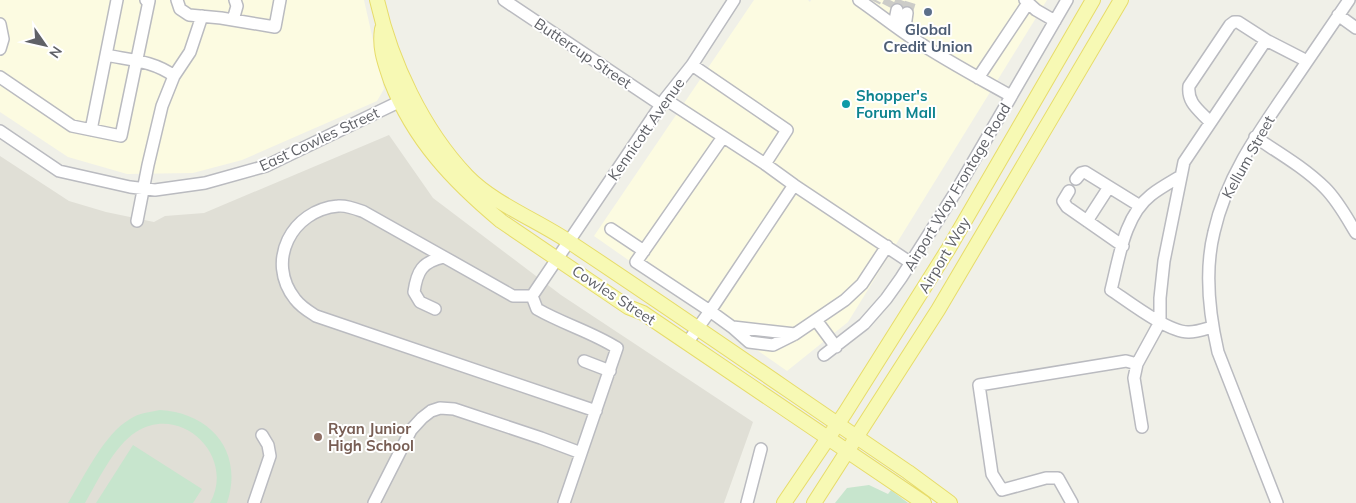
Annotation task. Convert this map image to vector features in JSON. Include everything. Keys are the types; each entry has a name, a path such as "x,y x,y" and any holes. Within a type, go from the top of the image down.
{"main road":[{"path":"377,0 405,99"},
{"name":"Airport Way","path":"784,503 837,424 949,248 1093,0"},
{"name":"Airport Way","path":"814,503 938,310 1121,0"},
{"name":"Cowles Street","path":"405,99 444,150 469,178 491,196 570,241 950,503"},
{"name":"Cowles Street","path":"405,99 424,143 440,164 460,185 501,221 628,307 643,313 924,503"}],"street":[{"path":"91,130 117,0"},
{"path":"0,77 72,126 121,136 149,0 146,0"},
{"path":"177,0 180,9 189,15 275,27 280,0"},
{"path":"233,20 236,6 235,0"},
{"name":"Buttercup Street","path":"504,0 663,102 723,136 911,263"},
{"name":"Kennicott Avenue","path":"532,296 663,102 692,65 734,0"},
{"path":"859,0 891,15 978,78 987,81 1011,96"},
{"name":"Airport Way Frontage Road","path":"824,355 864,324 886,299 911,263 955,193 1067,0"},
{"name":"Kellum Street","path":"1277,503 1218,352 1212,327 1208,299 1209,265 1213,233 1220,207 1255,137 1349,0"},
{"path":"978,78 1027,2 1054,21"},
{"path":"137,221 162,106 174,76 190,52 202,16"},
{"path":"1338,16 1356,28"},
{"path":"1210,122 1192,103 1188,95 1189,86 1230,25 1234,22 1238,22 1266,40 1307,61"},
{"path":"0,24 3,39 0,49"},
{"path":"1142,427 1134,378 1137,364 1160,322 1160,298 1164,261 1184,162 1266,40"},
{"path":"106,55 152,64 165,69 174,76"},
{"path":"692,65 787,130 765,164"},
{"name":"East Cowles Street","path":"0,132 59,171 155,190 205,183 266,166 405,99"},
{"path":"723,136 636,262 732,327 795,334 845,300 857,288 887,246"},
{"path":"1255,137 1302,169 1325,188 1344,212 1356,233"},
{"path":"1076,180 1081,173 1085,172 1140,206"},
{"path":"1181,176 1150,195 1140,206 1130,223 1111,290 1160,322 1187,332 1212,327"},
{"path":"687,343 794,184"},
{"path":"1087,221 1109,187"},
{"path":"1069,191 1063,201 1067,207 1123,246"},
{"path":"564,503 610,371 617,348 599,337 573,327 537,309 532,296 513,296 364,212 340,206 323,209 304,218 289,236 282,264 288,288 303,308 316,316 596,411"},
{"path":"611,229 644,251"},
{"path":"435,309 420,302 414,292 416,276 431,260 444,257"},
{"path":"816,320 836,347"},
{"path":"1072,503 1058,478 1046,478 1002,490 992,474 979,385 1126,361 1137,364"},
{"path":"584,362 610,371"},
{"path":"374,503 411,430 431,411 440,408 454,409 541,438 581,454"},
{"path":"254,503 270,456 268,445 262,435"},
{"path":"748,503 761,449"}],"shaded area":[{"path":"0,0 364,0 384,89 377,101 242,160 193,173 127,174 68,157 0,112"},
{"path":"754,0 808,0 810,2 811,0 1047,0 848,322 787,371 594,236"},
{"path":"389,135 433,198 561,295 753,422 724,503 0,503 0,156 69,201 106,212 154,222 165,216 204,213"},
{"path":"160,410 178,413 194,419 208,427 219,438 227,452 231,467 231,484 227,503 210,503 216,486 216,468 210,453 200,439 186,430 171,424 153,425 136,432 128,438 114,455 85,503 68,503 95,457 112,435 133,417"},
{"path":"133,445 202,489 193,503 96,503"},
{"path":"869,485 888,494 891,490 908,503 835,503 847,488"}],"tunnel":[{"path":"887,6 890,0"},
{"path":"897,10 901,0"},
{"path":"907,13 911,0"}],"place":[{"name":"Global Credit Union","path":"928,12"},
{"name":"Shopper's Forum Mall","path":"846,104"},
{"name":"Ryan Junior High School","path":"318,437"}]}
